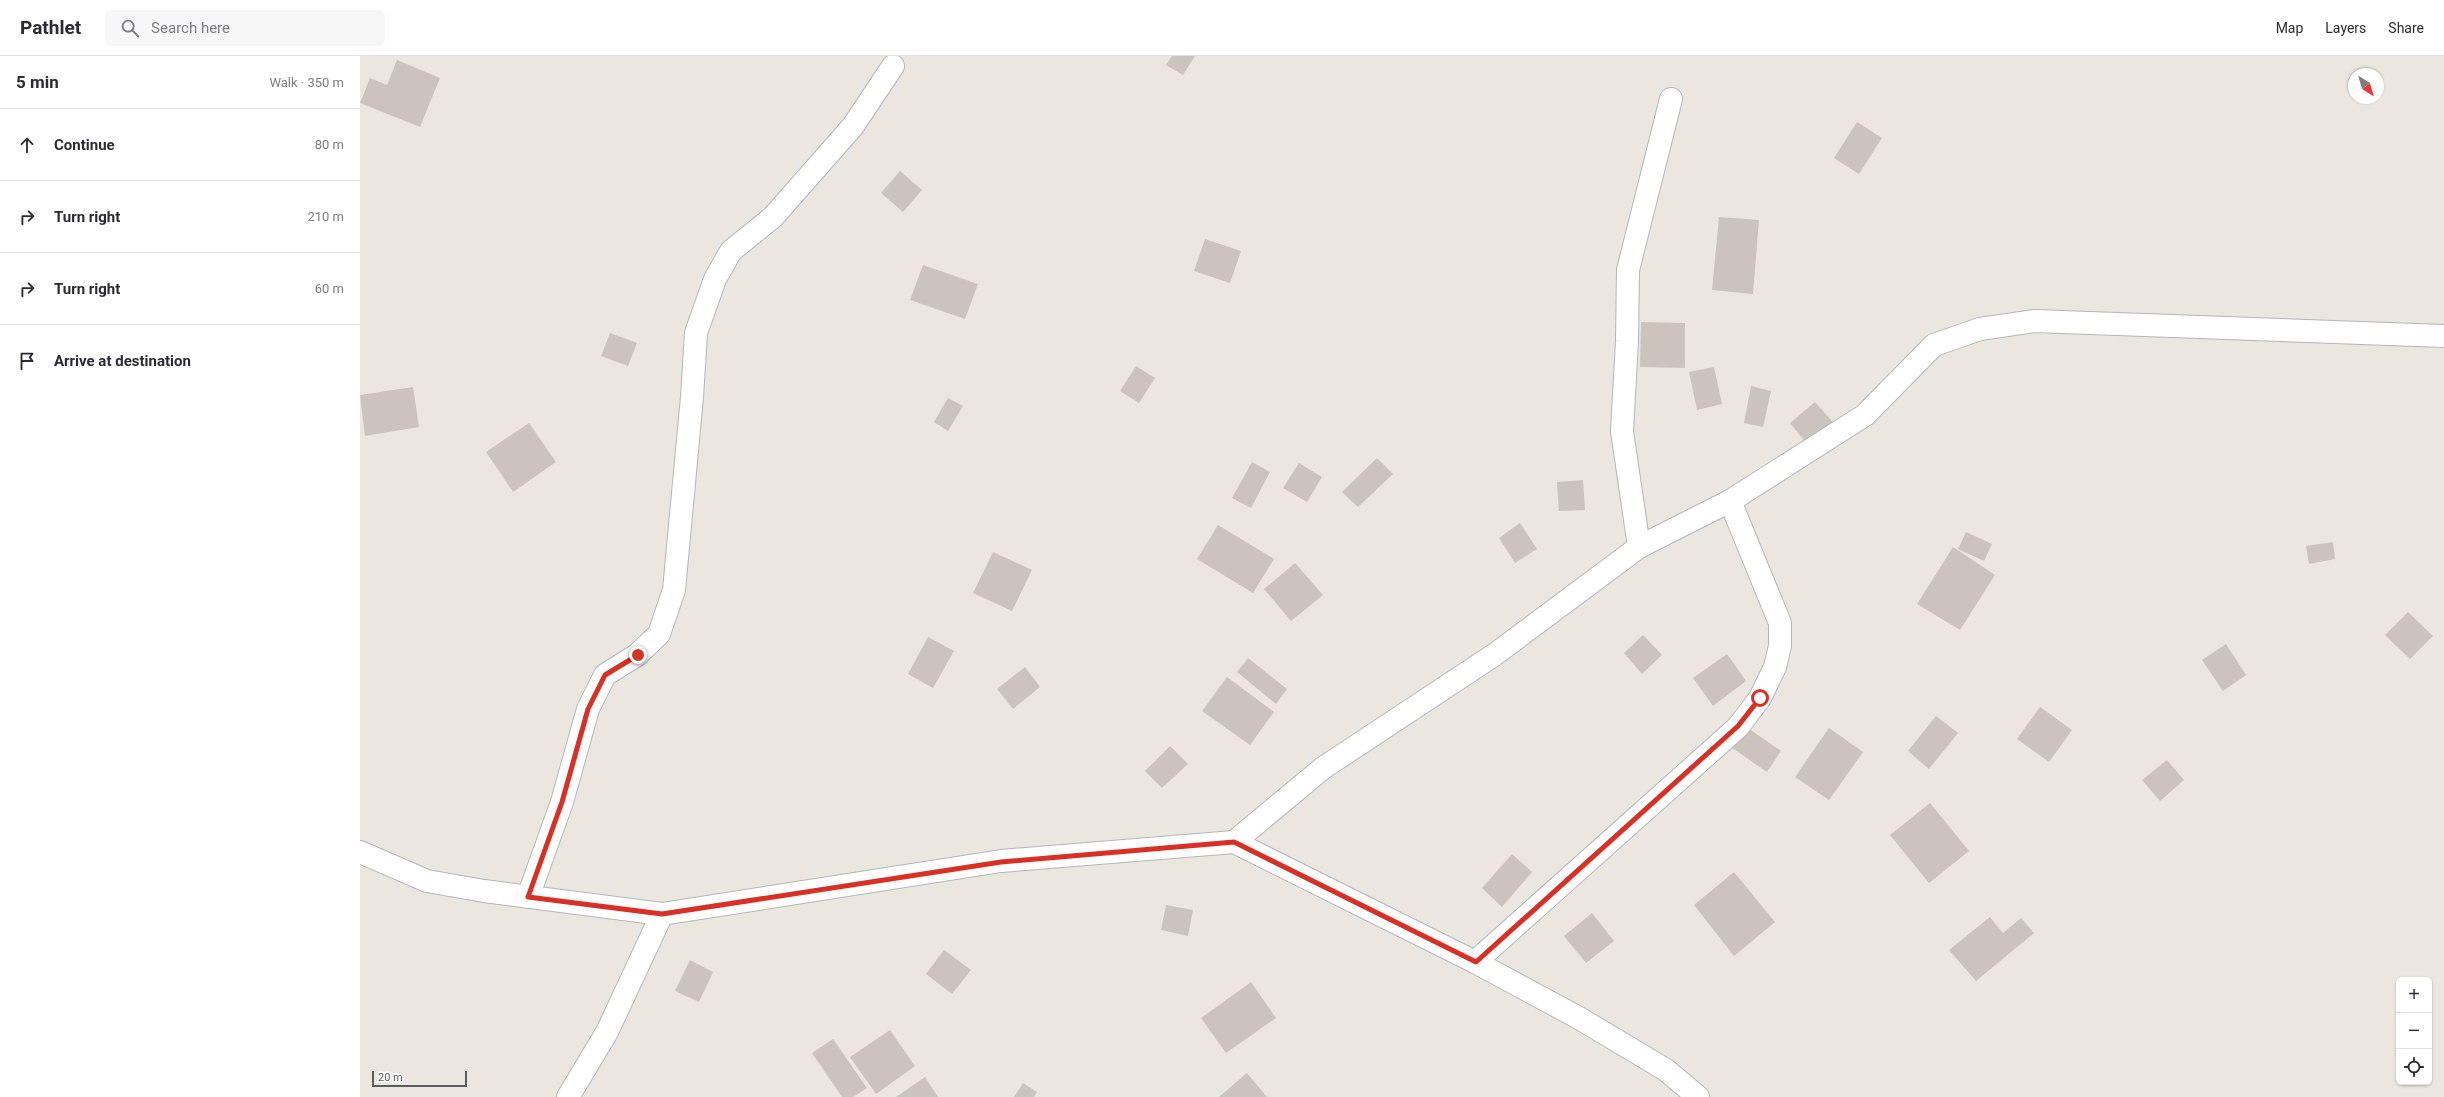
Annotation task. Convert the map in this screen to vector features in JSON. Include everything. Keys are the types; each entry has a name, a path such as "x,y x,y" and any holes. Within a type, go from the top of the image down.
{"street":[{"path":"528,897 562,802 588,709 605,675 638,655 659,634 674,590 692,397 696,332 715,279 731,251 773,217 853,126 893,66"},
{"path":"1639,547 1622,431 1627,341 1628,270 1671,99"},
{"path":"1234,842 1323,768 1494,656 1639,547 1730,501 1865,415 1934,345 1980,329 2035,321 2444,336"},
{"path":"1476,962 1738,726 1760,698 1775,667 1780,646 1780,623 1730,501"},
{"path":"360,852 427,881 528,897 662,914 1001,862 1234,842 1476,962 1579,1018 1666,1070 1698,1097"},
{"path":"568,1097 607,1032 662,914"}],"building":[{"path":"1172,56 1195,56 1183,75 1166,65"},
{"path":"397,60 440,78 420,127 360,103 370,78 387,85"},
{"path":"1857,122 1882,138 1859,174 1834,158"},
{"path":"900,171 922,190 903,212 881,193"},
{"path":"1719,217 1759,220 1753,294 1712,290"},
{"path":"1205,239 1241,251 1230,283 1194,271"},
{"path":"923,265 978,284 965,319 910,300"},
{"path":"1641,322 1685,323 1685,368 1640,367"},
{"path":"610,333 637,343 628,366 601,356"},
{"path":"1136,366 1155,378 1139,403 1120,391"},
{"path":"1714,367 1722,404 1697,410 1689,372"},
{"path":"1751,386 1771,391 1763,427 1744,423"},
{"path":"413,387 419,427 365,436 360,395"},
{"path":"948,398 963,406 948,431 934,422"},
{"path":"1815,402 1833,422 1807,444 1790,423"},
{"path":"529,423 556,462 513,492 486,452"},
{"path":"1377,458 1393,474 1358,507 1342,492"},
{"path":"1252,462 1270,472 1251,508 1232,498"},
{"path":"1299,463 1322,477 1307,502 1283,488"},
{"path":"1583,480 1585,510 1559,511 1557,482"},
{"path":"1520,523 1537,549 1515,563 1499,538"},
{"path":"1218,525 1274,559 1253,593 1197,559"},
{"path":"1966,532 1992,544 1984,561 1958,549"},
{"path":"2333,542 2335,559 2309,564 2306,546"},
{"path":"1953,547 1995,575 1960,630 1917,604"},
{"path":"993,552 1032,570 1012,611 973,593"},
{"path":"1295,563 1323,595 1291,621 1264,589"},
{"path":"2408,612 2433,636 2410,659 2385,635"},
{"path":"1643,635 1662,655 1642,674 1624,653"},
{"path":"928,637 954,651 933,688 908,674"},
{"path":"2226,644 2246,675 2223,691 2202,660"},
{"path":"1727,654 1746,681 1713,706 1693,678"},
{"path":"1248,658 1287,689 1276,704 1237,672"},
{"path":"1025,667 1040,687 1013,709 997,689"},
{"path":"1227,677 1274,712 1250,745 1202,711"},
{"path":"2040,707 2072,730 2049,762 2017,739"},
{"path":"1936,716 1958,733 1929,769 1908,751"},
{"path":"1745,726 1781,751 1767,772 1731,747"},
{"path":"1829,728 1863,752 1829,800 1795,777"},
{"path":"1170,746 1188,764 1162,788 1145,771"},
{"path":"2167,760 2184,780 2160,801 2142,780"},
{"path":"1930,803 1969,851 1929,883 1890,835"},
{"path":"1512,854 1532,872 1502,907 1482,888"},
{"path":"1734,872 1775,922 1734,956 1694,905"},
{"path":"1166,905 1193,910 1188,936 1161,930"},
{"path":"1592,913 1614,941 1586,963 1564,936"},
{"path":"1990,917 2003,933 2021,918 2034,933 1976,981 1949,950"},
{"path":"944,950 971,970 952,994 926,974"},
{"path":"690,960 713,972 699,1002 675,991"},
{"path":"1251,982 1276,1018 1226,1053 1201,1018"},
{"path":"890,1030 915,1066 876,1094 850,1057"},
{"path":"833,1039 867,1088 853,1097 842,1097 812,1053"},
{"path":"1247,1073 1267,1097 1219,1097"},
{"path":"925,1077 938,1097 896,1097"},
{"path":"1023,1083 1037,1092 1034,1097 1014,1097"}],"route":[{"path":"638,655 605,675 588,709 562,802 528,897 662,914 1001,862 1234,842 1343,894 1476,962 1738,726 1760,698"}]}
